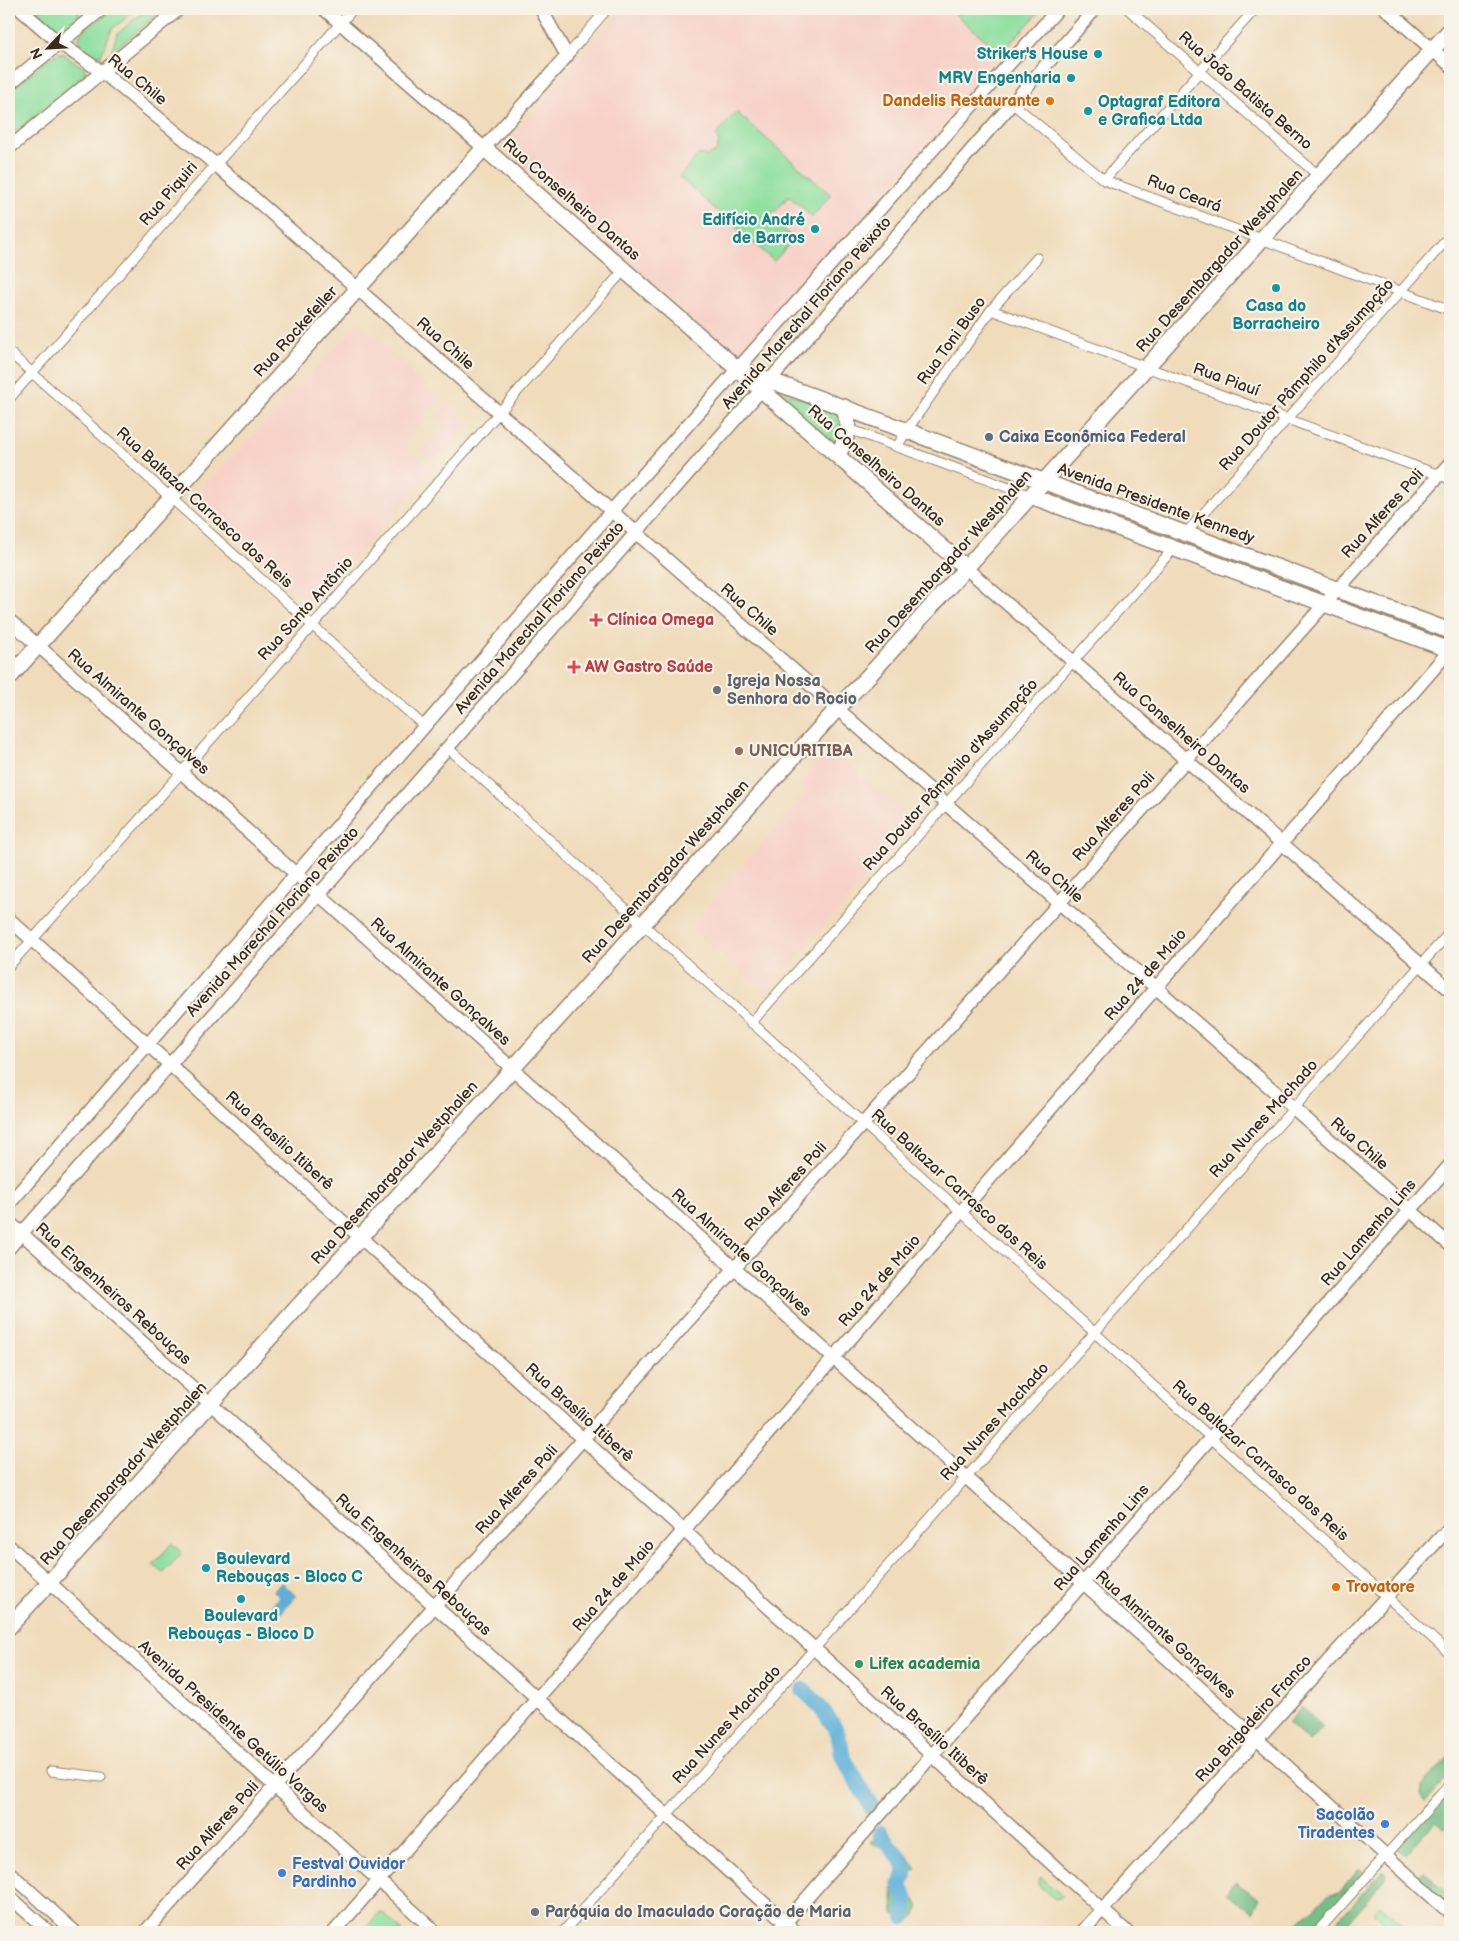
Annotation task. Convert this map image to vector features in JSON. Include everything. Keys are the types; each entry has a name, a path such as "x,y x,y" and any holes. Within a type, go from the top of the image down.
{"main road":[{"name":"Rua Desembargador Westphalen","path":"9,1627 837,709 866,680 1450,30"},
{"name":"Rua Conselheiro Dantas","path":"484,148 737,368 766,385 838,456 966,568"},
{"name":"Rua Rockefeller","path":"9,678 484,148"},
{"name":"Avenida Presidente Kennedy","path":"766,385 844,407 1450,631"},
{"path":"838,456 849,429 844,407"},
{"path":"1031,496 1450,650"},
{"path":"1129,532 1135,515"},
{"path":"1261,580 1269,564"}],"street":[{"name":"Rua Chile","path":"20,9 58,42 102,72 215,164 1450,1245"},
{"path":"9,84 58,42 102,9"},
{"path":"9,148 179,9"},
{"name":"Rua Conselheiro Dantas","path":"324,9 484,148"},
{"name":"Rua Piquiri","path":"9,399 353,9"},
{"path":"541,9 567,56"},
{"name":"Rua Rockefeller","path":"484,148 607,9"},
{"name":"Avenida Marechal Floriano Peixoto","path":"9,1204 611,511 1058,9"},
{"name":"Avenida Marechal Floriano Peixoto","path":"9,1248 1095,9"},
{"name":"Rua João Batista Berno","path":"1128,9 1319,176"},
{"path":"1104,180 1255,9"},
{"path":"1386,9 1450,65"},
{"name":"Rua Ceará","path":"1012,103 1104,180 1450,310"},
{"name":"Rua Doutor Pâmphilo d'Assumpção","path":"1186,533 1450,236"},
{"name":"Rua Toni Buso","path":"897,447 991,310 1037,258"},
{"name":"Rua Santo Antônio","path":"9,966 312,626 624,270"},
{"name":"Rua Piauí","path":"991,310 1445,477"},
{"name":"Rua Baltazar Carrasco dos Reis","path":"9,352 424,726"},
{"path":"849,429 1031,496"},
{"name":"Rua Alferes Poli","path":"145,1932 1325,604 1445,477 1450,463"},
{"name":"Rua Doutor Pâmphilo d'Assumpção","path":"751,1022 1174,548"},
{"name":"Rua Conselheiro Dantas","path":"966,568 1450,990"},
{"name":"Rua Almirante Gonçalves","path":"9,620 295,873 1450,1913"},
{"name":"Rua 24 de Maio","path":"334,1932 1450,650"},
{"name":"Rua Baltazar Carrasco dos Reis","path":"448,748 1450,1654"},
{"name":"Rua Brasílio Itiberê","path":"9,918 1127,1932"},
{"name":"Rua Nunes Machado","path":"563,1932 1450,932"},
{"name":"Rua Lamenha Lins","path":"781,1928 1450,1165"},
{"name":"Rua Engenheiros Rebouças","path":"9,1222 666,1816 781,1928 796,1932"},
{"name":"Rua Brigadeiro Franco","path":"1082,1932 1450,1527"},
{"name":"Avenida Presidente Getúlio Vargas","path":"9,1546 436,1932"},
{"path":"51,1771 101,1777"},
{"path":"1317,1932 1450,1784"},
{"path":"9,1872 75,1932"},
{"path":"9,1896 49,1932"}],"shaded area":[{"path":"623,9 1046,9 737,359 503,149"},
{"path":"359,323 440,399 404,445 434,470 312,606 193,499"},
{"path":"446,402 469,424 435,463 422,451 447,423 436,413"},
{"path":"831,749 915,823 766,994 690,927 808,792 800,785"}],"green space":[{"path":"32,9 77,9 80,16 60,33"},
{"path":"116,9 137,9 112,29 101,55 95,56 80,44 79,38 81,33 92,23"},
{"path":"147,9 165,9 112,50 117,34"},
{"path":"949,9 1042,9 1001,53"},
{"path":"59,53 64,54 85,69 85,74 9,137 9,92 51,57"},
{"path":"736,112 831,195 812,217 789,196 770,217 794,239 774,261 679,177 699,154 707,156 716,152 719,143 716,135"},
{"path":"775,389 836,411 840,420 840,428 832,445 772,392"},
{"path":"172,1543 182,1553 163,1573 153,1565"},
{"path":"1302,1707 1323,1727 1309,1742 1288,1723"},
{"path":"1450,1755 1450,1775 1425,1802 1420,1795 1421,1787"},
{"path":"1450,1783 1450,1823 1444,1829 1435,1822 1405,1855 1394,1846"},
{"path":"884,1831 903,1850 917,1868 909,1876 907,1893 915,1899 919,1907 914,1917 907,1923 894,1914 892,1883 901,1870 886,1847 879,1847 870,1842"},
{"path":"1359,1869 1364,1873 1310,1932 1293,1932 1300,1921 1327,1896 1340,1892"},
{"path":"1424,1871 1450,1895 1450,1907 1417,1877"},
{"path":"1382,1872 1387,1875 1386,1878 1343,1928 1337,1929 1335,1927 1337,1921"},
{"path":"1041,1877 1063,1897 1055,1899 1038,1885"},
{"path":"1235,1882 1260,1899 1253,1912 1227,1894"},
{"path":"1380,1904 1412,1932 1394,1932 1373,1912"},
{"path":"379,1913 383,1913 403,1932 362,1932"}],"water":[{"path":"282,1582 296,1596 280,1614 271,1606 280,1597 274,1591"}],"waterway":[{"path":"803,1690 820,1707 835,1728 843,1757 872,1808"},
{"path":"880,1833 900,1858 905,1869 900,1885 906,1900 904,1917"}],"place":[{"name":"Striker's House","path":"1098,54"},
{"name":"MRV Engenharia","path":"1071,78"},
{"name":"Dandelis Restaurante","path":"1050,101"},
{"name":"Optagraf Editora e Grafica Ltda","path":"1088,111"},
{"name":"Edifício André de Barros","path":"815,229"},
{"name":"Casa do Borracheiro","path":"1276,288"},
{"name":"Caixa Econômica Federal","path":"989,437"},
{"name":"Clínica Omega","path":"596,620"},
{"name":"AW Gastro Saúde","path":"574,667"},
{"name":"Igreja Nossa Senhora do Rocio","path":"717,690"},
{"name":"UNICURITIBA","path":"739,751"},
{"name":"Boulevard Rebouças - Bloco C","path":"206,1568"},
{"name":"Trovatore","path":"1336,1587"},
{"name":"Boulevard Rebouças - Bloco D","path":"241,1599"},
{"name":"Lifex academia","path":"859,1664"},
{"name":"Sacolão Tiradentes","path":"1385,1824"},
{"name":"Festval Ouvidor Pardinho","path":"282,1873"},
{"name":"Paróquia do Imaculado Coração de Maria","path":"535,1912"}]}
